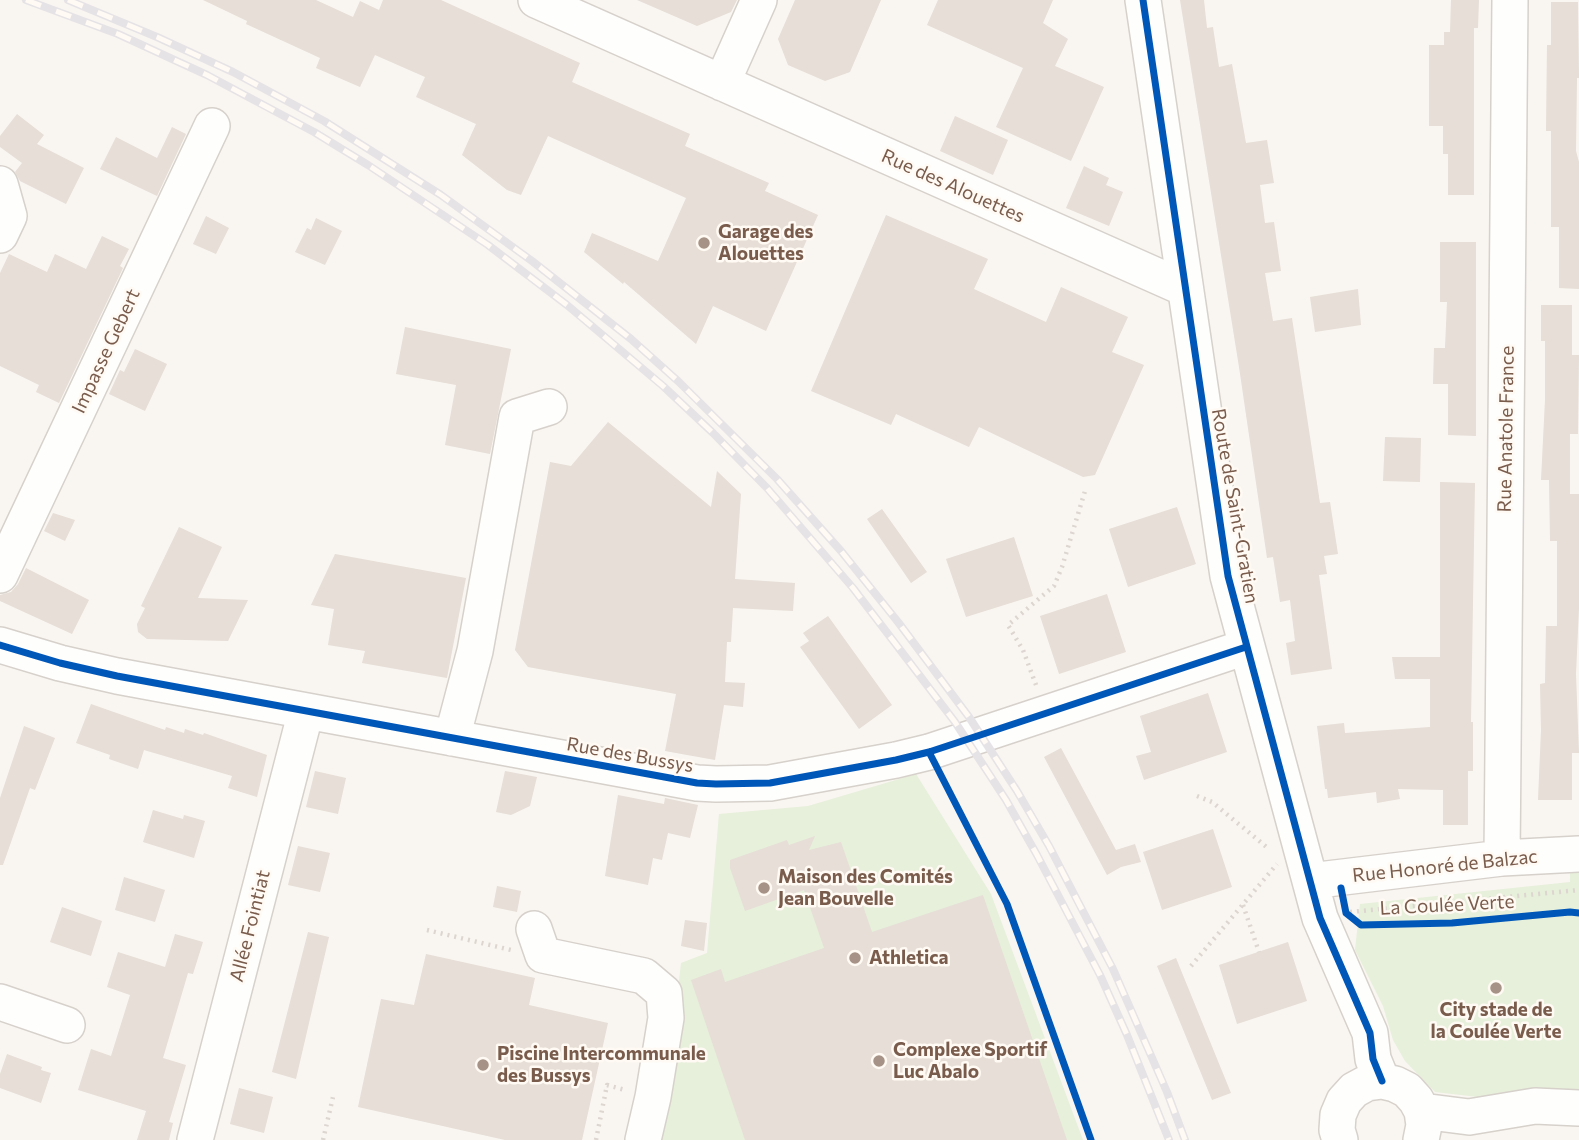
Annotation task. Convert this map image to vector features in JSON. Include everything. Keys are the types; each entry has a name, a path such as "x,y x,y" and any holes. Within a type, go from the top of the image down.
{"street":[{"name":"Rue des Alouettes","path":"536,0 1184,288"},
{"path":"722,83 759,0"},
{"name":"Route de Saint-Gratien","path":"1143,0 1228,576 1297,871 1370,1033 1373,1059 1382,1081"},
{"name":"Rue Anatole France","path":"1502,858 1510,0"},
{"name":"Impasse Gebert","path":"0,575 212,126"},
{"path":"0,184 9,216 0,235"},
{"path":"452,738 475,651 517,418 549,407"},
{"name":"Rue des Bussys","path":"3,654 697,783 739,785 783,781 929,752 1246,647"},
{"name":"Allée Fointiat","path":"195,1140 306,711"},
{"name":"Rue Honoré de Balzac","path":"1297,871 1579,855"},
{"path":"534,929 542,955 644,976 663,993 666,1018 643,1140"},
{"path":"0,1002 67,1025"},
{"path":"1340,1140 1337,1130 1338,1115 1344,1101 1354,1090 1367,1083 1382,1081 1407,1090 1416,1100 1422,1126 1535,1106 1579,1108"}],"path":[{"path":"1045,712 1023,650 1008,625 1054,586 1085,491"},
{"path":"1197,796 1212,802 1273,852"},
{"path":"1191,966 1278,863 1297,871"},
{"path":"1242,904 1259,952"},
{"path":"427,930 512,950 534,929"},
{"path":"596,1140 607,1085 653,1097"},
{"path":"323,1140 333,1097"}],"green space":[{"name":"Athletica","path":"916,774 991,894 1083,1140 661,1140 681,963 707,953 719,814 808,806"},
{"path":"1570,861 1579,862 1579,1089 1478,1097 1435,1092 1405,1061 1393,1040 1383,1006 1355,950 1360,904 1570,882"}],"building":[{"path":"203,0 316,0 353,17 360,1 379,10 383,0 441,0 580,63 572,82 690,134 685,146 769,183 765,191 818,215 766,331 713,306 696,344 624,282 623,284 584,252 592,233 658,261 686,198 548,136 521,195 507,190 462,155 476,124 416,97 425,77 375,55 360,87 316,68 320,58 246,24 247,21"},
{"path":"637,0 737,0 731,12 697,26"},
{"path":"795,0 881,0 850,72 825,81 788,65 778,39"},
{"path":"938,0 1053,0 1043,23 1068,39 1055,66 1104,87 1071,161 996,127 1023,68 927,25"},
{"path":"1180,0 1204,0 1207,28 1213,27 1219,67 1232,64 1246,143 1267,140 1274,183 1260,185 1265,223 1274,222 1281,271 1265,273 1273,321 1292,318 1320,503 1330,502 1338,554 1324,556 1327,574 1319,575 1332,669 1291,675 1286,643 1295,641 1290,600 1280,602 1273,557 1267,558"},
{"path":"1451,0 1479,0 1478,28 1474,28 1474,195 1448,195 1448,154 1443,154 1443,126 1429,126 1429,45 1444,45 1444,32 1450,32"},
{"path":"1551,2 1578,2 1576,151 1579,162 1579,289 1559,288 1559,227 1551,227 1551,131 1546,131 1547,45 1551,45"},
{"path":"17,114 44,135 37,144 84,168 66,204 20,181 15,172 22,163 0,147 0,136"},
{"path":"955,116 1008,140 993,175 940,151"},
{"path":"172,127 186,134 157,196 100,169 116,137 157,158"},
{"path":"1084,166 1109,178 1106,185 1123,192 1109,226 1066,208"},
{"path":"886,215 988,259 974,289 1046,322 1061,287 1128,317 1112,352 1144,365 1095,475 1083,477 979,427 969,447 896,414 891,425 811,391"},
{"path":"206,216 229,228 216,254 193,244"},
{"path":"316,218 342,231 325,265 295,252 307,228 311,230"},
{"path":"102,236 129,249 120,266 123,268 59,403 36,392 39,385 0,366 0,273 9,254 47,272 55,254 86,269"},
{"path":"1440,242 1476,242 1476,436 1448,435 1448,384 1433,384 1434,348 1445,348 1447,302 1440,302"},
{"path":"1358,289 1361,325 1315,332 1310,297"},
{"path":"1541,305 1572,305 1572,355 1579,355 1578,434 1570,434 1570,494 1579,494 1576,674 1579,753 1572,753 1572,800 1538,800 1540,684 1545,683 1546,626 1557,626 1557,541 1550,541 1549,480 1541,480 1545,341 1541,341"},
{"path":"405,327 511,349 490,454 445,445 456,385 396,374"},
{"path":"135,349 167,364 145,411 109,394 120,370 124,372"},
{"path":"608,422 711,507 717,471 741,494 735,579 795,583 793,611 733,608 731,642 727,642 725,682 745,683 743,707 724,705 715,760 665,751 676,694 528,667 515,650 550,462 571,466"},
{"path":"1385,437 1421,438 1420,482 1383,481"},
{"path":"1440,482 1475,483 1471,722 1473,771 1468,771 1468,825 1443,825 1443,790 1398,789 1400,799 1377,803 1376,792 1328,798 1317,726 1344,723 1345,733 1430,727 1430,679 1395,679 1392,657 1440,657"},
{"path":"1177,507 1196,564 1128,587 1109,529"},
{"path":"882,509 927,572 911,583 867,519"},
{"path":"53,513 75,520 65,541 44,531"},
{"path":"179,527 222,547 198,598 248,600 228,641 147,639 138,632 137,624 145,608 141,606"},
{"path":"1014,537 1033,596 966,617 946,559"},
{"path":"335,554 466,578 447,678 362,663 365,651 328,645 334,609 311,605"},
{"path":"26,568 89,600 72,634 0,601 0,595 11,592"},
{"path":"1107,594 1126,652 1059,674 1040,616"},
{"path":"828,616 892,705 859,729 800,647 809,641 803,633"},
{"path":"1208,693 1227,752 1144,780 1136,756 1151,752 1140,716"},
{"path":"91,704 165,730 166,727 184,733 185,729 203,735 204,733 267,755 257,797 228,788 232,776 144,750 138,769 76,743"},
{"path":"24,726 55,738 35,790 30,788 3,865 0,865 0,798"},
{"path":"1061,748 1116,850 1135,844 1141,862 1121,867 1107,875 1044,757"},
{"path":"315,771 346,778 338,814 306,807"},
{"path":"505,771 537,777 530,806 511,815 496,812"},
{"path":"618,795 664,804 665,798 698,805 690,838 668,833 662,860 653,858 648,885 605,876"},
{"path":"153,810 183,819 184,815 205,821 194,858 143,842"},
{"path":"1213,829 1232,887 1162,910 1143,852"},
{"name":"Athletica","path":"815,836 809,850 841,842 872,932 983,895 1067,1140 745,1140 691,980 721,969 725,982 824,948 804,890 745,911 730,868 730,860 787,840 789,845"},
{"path":"298,846 330,853 320,892 288,885"},
{"path":"124,877 165,890 155,922 115,910"},
{"path":"497,886 521,891 517,912 493,907"},
{"path":"62,907 102,921 91,956 50,942"},
{"path":"685,920 707,923 704,951 681,946"},
{"path":"308,932 329,937 296,1079 272,1072"},
{"path":"175,934 203,942 193,974 188,973 163,1058 186,1065 169,1122 173,1123 169,1140 137,1140 146,1111 78,1090 91,1049 111,1056 130,995 107,987 118,952 165,967"},
{"path":"1288,942 1307,1001 1237,1024 1219,965"},
{"name":"Piscine Intercommunale des Bussys","path":"426,954 535,978 529,1005 608,1023 582,1140 505,1140 358,1107 381,999 414,1005"},
{"path":"1176,958 1231,1093 1212,1100 1157,966"},
{"path":"7,1054 51,1073 41,1103 0,1088 0,1074"},
{"path":"239,1088 273,1097 264,1133 230,1124"}],"railway":[{"path":"26,0 118,34 207,75 314,132 368,165 488,245 567,305 663,386 713,433 767,488 853,588 955,722 1006,800 1100,975 1169,1140"},
{"path":"68,0 233,72 324,121 441,195 532,261 631,339 679,382 777,479 841,551 898,622 969,717 1017,791 1113,969 1185,1140"}],"cycle path":[{"path":"1143,0 1228,576 1320,918 1370,1033 1373,1059 1382,1081"},
{"path":"0,645 117,676 697,783 716,784 770,783 929,752 1246,647"},
{"path":"929,752 1007,904 1091,1140"},
{"name":"La Coulée Verte","path":"1341,888 1346,913 1361,925 1452,923 1579,913"}],"place":[{"name":"Garage des Alouettes","path":"704,243"},
{"name":"Maison des Comités Jean Bouvelle","path":"764,888"},
{"name":"Athletica","path":"855,958"},
{"name":"City stade de la Coulée Verte","path":"1496,988"},
{"name":"Complexe Sportif Luc Abalo","path":"879,1061"},
{"name":"Piscine Intercommunale des Bussys","path":"483,1065"}]}
